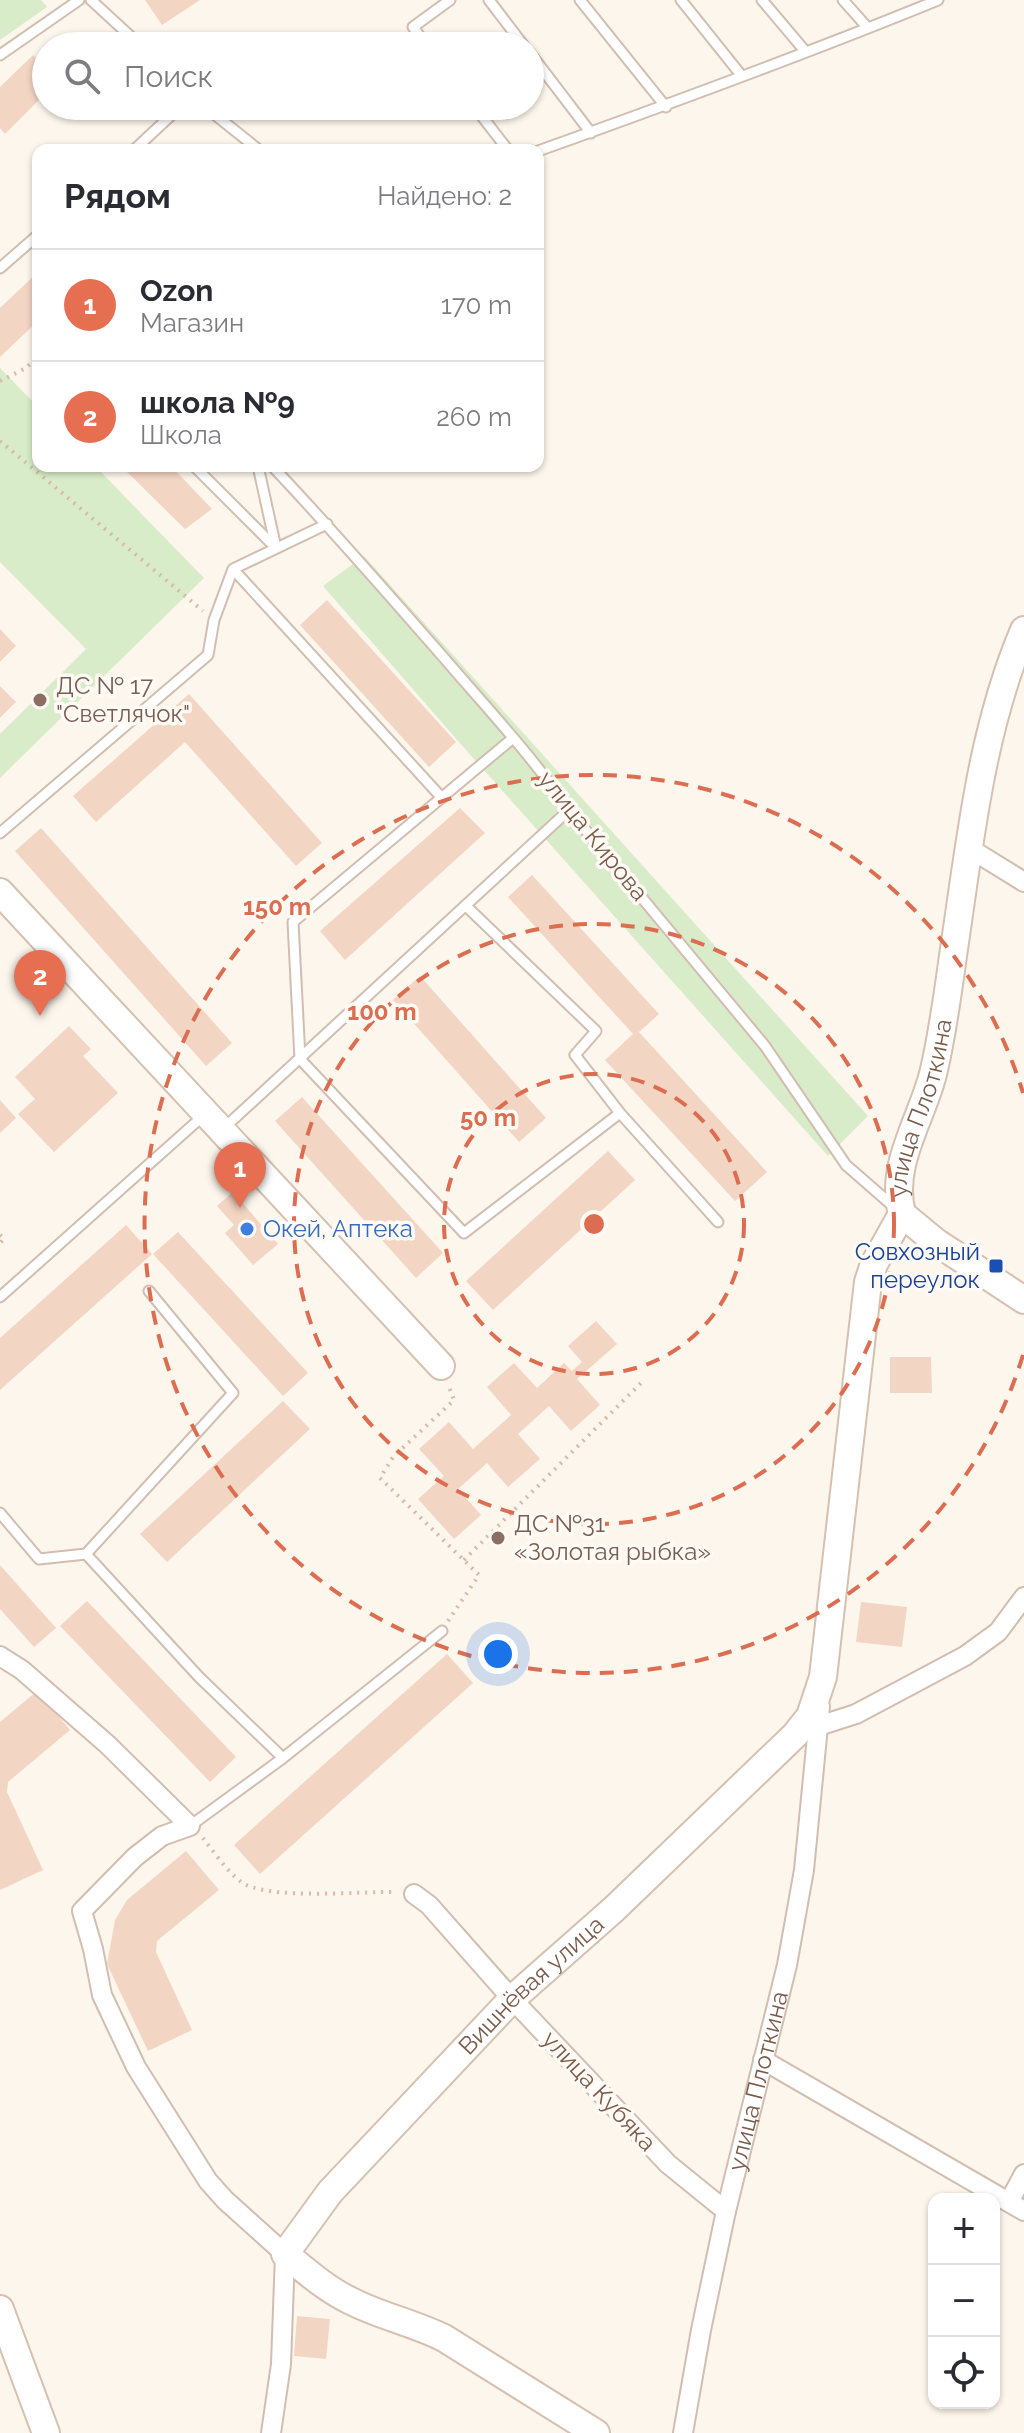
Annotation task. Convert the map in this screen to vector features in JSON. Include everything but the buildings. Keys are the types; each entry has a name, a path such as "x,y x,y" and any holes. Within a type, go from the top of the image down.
{"street":[{"name":"улица Плоткина","path":"823,1677 868,1282 885,1242 902,1214 898,1199 899,1173 928,1091 939,1047 969,848 996,713 1012,658 1024,630"},
{"path":"969,848 1024,882"},
{"path":"0,892 441,1366"},
{"path":"902,1214 936,1242 1024,1300"},
{"path":"806,1731 856,1714 965,1656 998,1632 1024,1597"},
{"path":"0,1656 22,1670 68,1710 190,1826 162,1836 135,1857 82,1911 102,1995 136,2067 208,2181 285,2254 335,2293 360,2306 444,2338 596,2433"},
{"name":"Вишнёвая улица","path":"285,2254 330,2192 512,1999 806,1731 823,1677"},
{"name":"улица Плоткина","path":"683,2433 726,2211 787,1965 804,1870 806,1731"},
{"name":"улица Кубяка","path":"414,1894 429,1905 512,1999 668,2164 726,2211"},
{"path":"763,2060 1016,2206 1024,2174"},
{"path":"271,2433 281,2364 285,2254"},
{"path":"0,2309 46,2433"}],"lane":[{"path":"33,32 79,0"},
{"path":"91,0 126,32"},
{"path":"417,32 413,27 450,0"},
{"path":"489,0 513,32"},
{"path":"580,0 666,107"},
{"path":"681,0 741,75"},
{"path":"762,0 805,51"},
{"path":"843,0 867,27"},
{"path":"544,149 666,107 935,0"},
{"path":"0,55 32,33"},
{"path":"544,71 591,133"},
{"path":"140,144 166,120"},
{"path":"222,120 252,144"},
{"path":"485,120 503,144"},
{"path":"0,268 32,240"},
{"path":"200,472 276,548"},
{"path":"259,472 276,548"},
{"name":"улица Кирова","path":"278,472 327,524 549,781 569,810 765,1046 846,1165 902,1214"},
{"path":"0,833 208,655 214,620 233,569 327,524"},
{"path":"233,569 442,798"},
{"path":"513,738 293,922 300,1059 464,1233 620,1113"},
{"path":"0,1297 214,1122 300,1059 569,810"},
{"path":"466,906 596,1031 575,1055 620,1113 718,1222"},
{"path":"0,1513 39,1559 86,1554 233,1393 149,1291"},
{"path":"86,1554 199,1677 283,1758"},
{"path":"190,1826 283,1758 442,1631"}],"path":[{"path":"0,381 32,362"},
{"path":"0,441 32,468"},
{"path":"37,472 214,620"},
{"path":"0,1235 4,1239 0,1243"},
{"path":"441,1366 454,1400 393,1457 380,1478 479,1575 442,1631"},
{"path":"464,1560 641,1383"},
{"path":"190,1826 241,1883 252,1888 276,1892 374,1891 414,1894"}],"green space":[{"path":"0,0 41,0 47,7 0,40"},
{"path":"0,368 32,401 32,472 101,472 204,578 0,778 0,734 86,649 0,562"},
{"path":"364,556 868,1116 828,1156 323,586"}],"place":[{"name":"ДС № 17 \"Светлячок\"","path":"40,700"},
{"name":"школа №9","path":"40,1016"},
{"name":"Ozon","path":"240,1208"},
{"name":"Окей, Аптека","path":"247,1229"},
{"name":"Совхозный переулок","path":"996,1266"},
{"name":"ДС №31 «Золотая рыбка»","path":"498,1538"}]}
